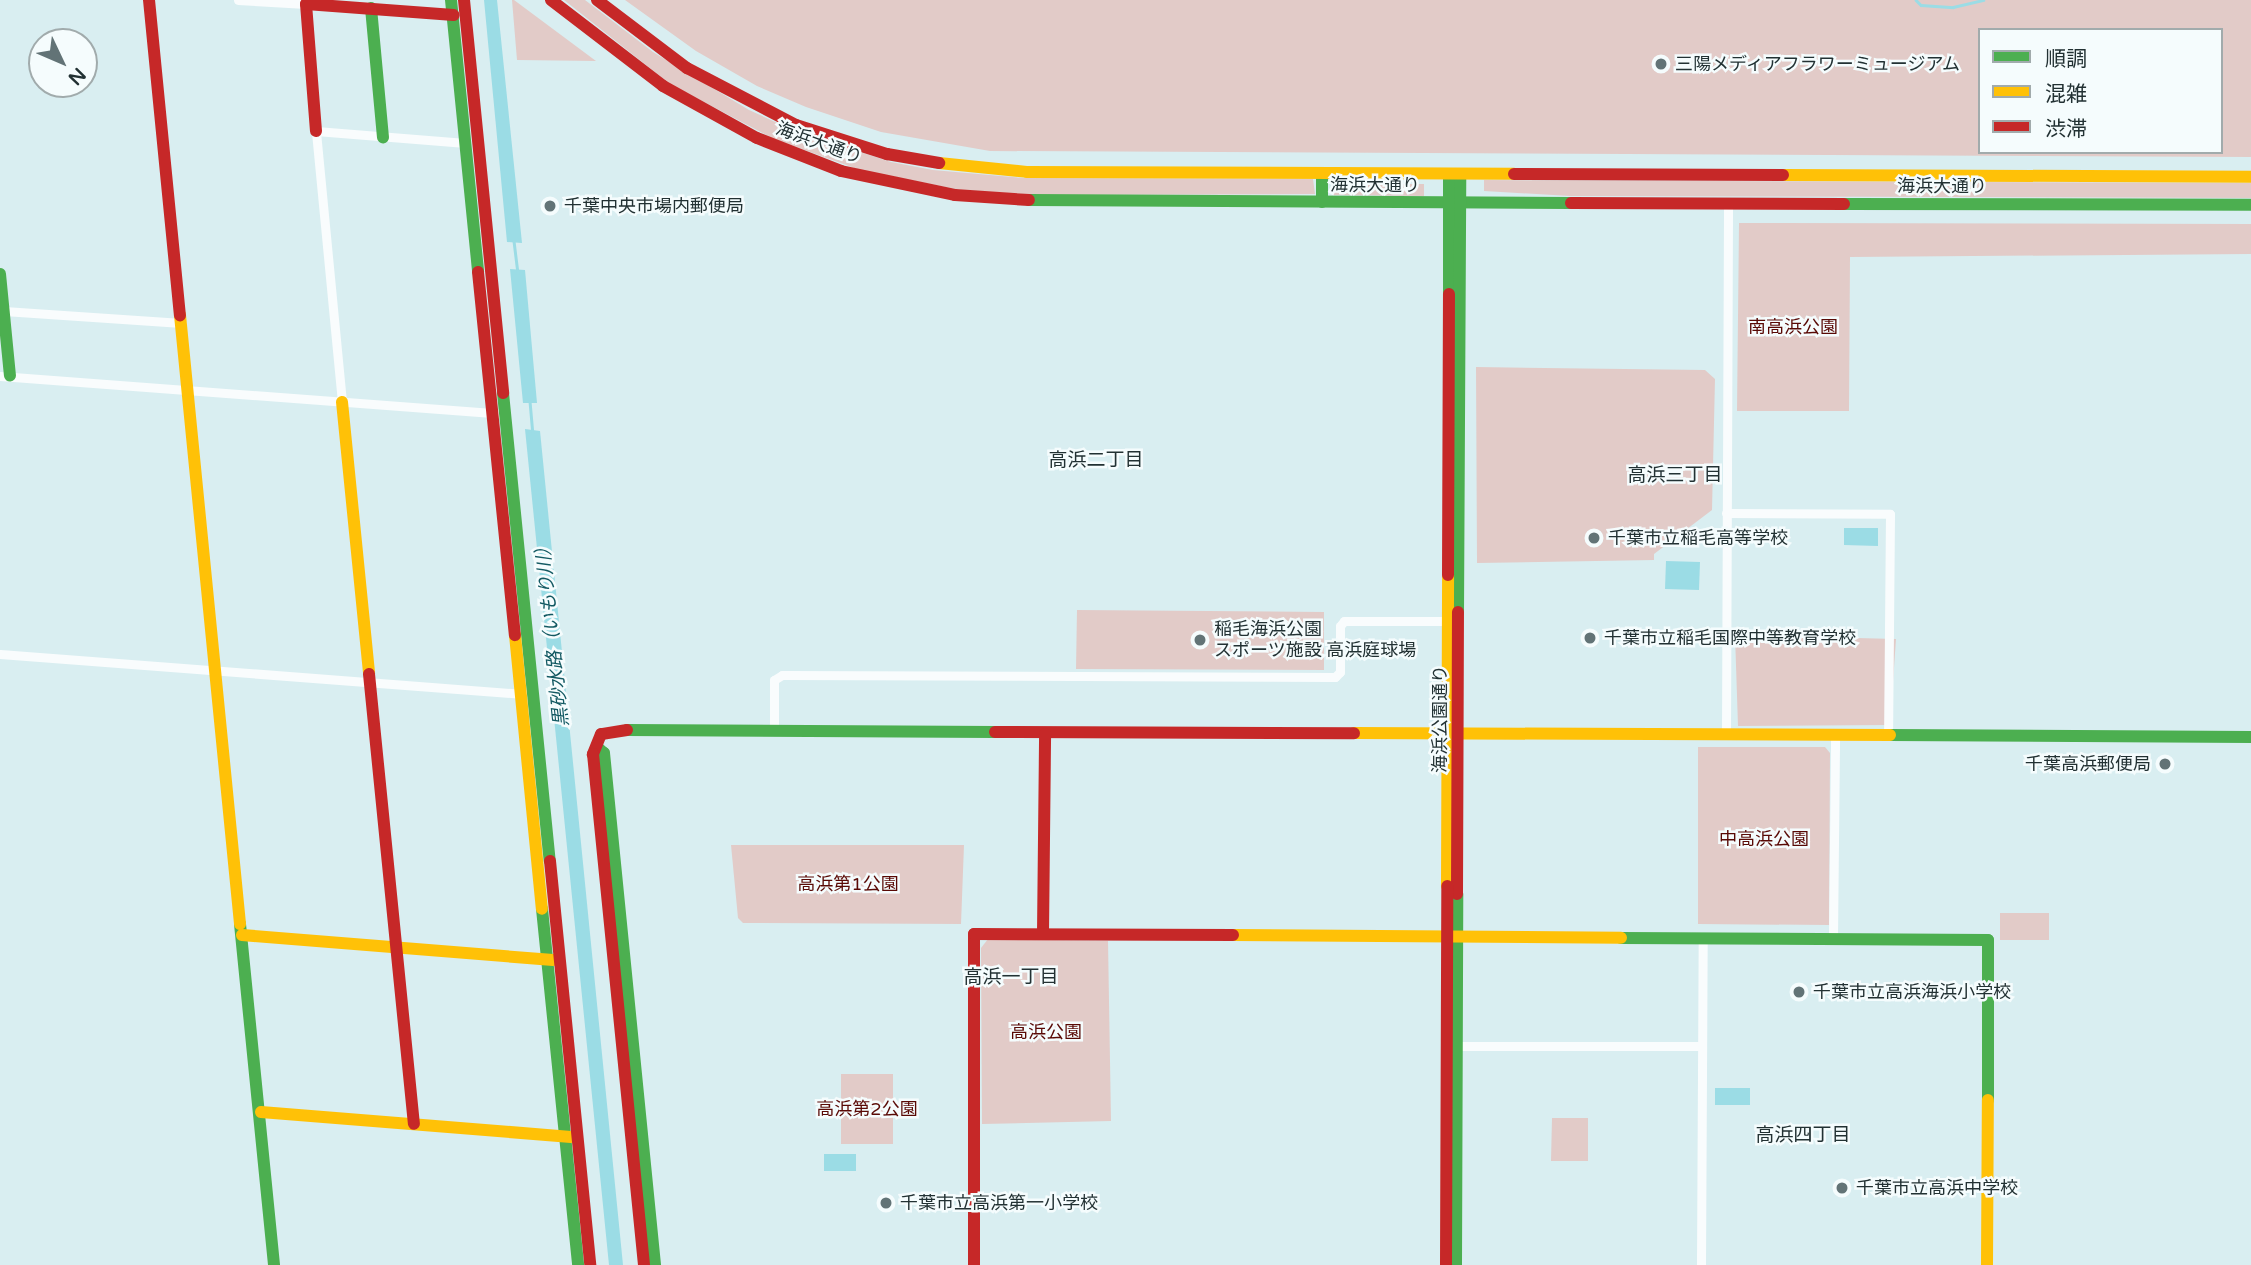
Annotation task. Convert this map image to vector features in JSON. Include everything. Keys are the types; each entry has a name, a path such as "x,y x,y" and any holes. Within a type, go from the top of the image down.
{"street":[{"path":"149,0 275,1265"},
{"path":"238,0 454,15"},
{"path":"452,0 466,143 499,413"},
{"path":"464,0 499,413 572,1137 590,1265"},
{"name":"海浜大通り","path":"551,0 663,86 710,114 782,150 865,177 924,190 996,199 2251,205"},
{"name":"海浜大通り","path":"591,0 600,3 687,68 746,102 796,125 914,160 1027,173 2251,177"},
{"path":"306,4 342,402 414,1124"},
{"path":"371,8 383,137"},
{"path":"316,131 466,143"},
{"path":"1322,174 1322,202"},
{"name":"海浜公園通り","path":"1446,1265 1452,935 1454,174"},
{"name":"海浜公園通り","path":"1453,733 1448,621 1454,202"},
{"path":"1726,734 1728,203"},
{"path":"0,274 4,311 5,376 499,413"},
{"path":"4,311 182,323"},
{"path":"1726,513 1890,514 1888,736"},
{"path":"774,731 774,680 782,675 1335,677 1340,672 1340,626 1345,621 1448,621"},
{"path":"0,654 527,694"},
{"path":"644,1265 593,754 601,734 618,730 1045,734 2251,737"},
{"path":"1044,934 1045,734"},
{"path":"1833,937 1835,736"},
{"path":"597,747 604,753 655,1265"},
{"path":"974,1265 974,934 1988,940 1987,1265"},
{"path":"242,935 554,960"},
{"name":"海浜公園通り","path":"1452,935 1457,1046 1457,1265"},
{"path":"1701,1265 1703,937"},
{"path":"1457,1046 1702,1046"},
{"path":"261,1112 572,1137"},
{"path":"572,1137 578,1265"}],"green space":[{"path":"514,0 596,61 517,60"},
{"path":"564,0 585,0 653,52 749,110 795,131 891,162 933,170 1023,178 1313,179 1315,194 1037,195 961,190 860,170 774,139 670,84"},
{"path":"625,0 2251,0 2251,157 990,151 881,132 806,107 757,86 696,51"},
{"path":"1333,180 1367,184 1424,184 1424,196 1333,195"},
{"path":"1484,180 2251,183 2251,198 1570,196 1484,191"},
{"name":"南高浜公園","path":"1739,223 2251,224 2251,254 1850,257 1849,411 1737,411"},
{"path":"1476,367 1705,370 1715,379 1712,510 1654,554 1654,560 1477,563"},
{"name":"稲毛海浜公園 スポーツ施設 高浜庭球場","path":"1077,610 1324,612 1324,670 1076,669"},
{"path":"1735,635 1896,639 1890,725 1738,726"},
{"name":"中高浜公園","path":"1698,747 1825,747 1830,753 1829,925 1698,924"},
{"name":"高浜第1公園","path":"731,845 964,845 961,924 743,923 738,918"},
{"path":"2000,913 2049,913 2049,940 2000,940"},
{"name":"高浜公園","path":"988,939 1108,941 1111,1121 982,1124 981,948"},
{"name":"高浜第2公園","path":"841,1074 893,1074 893,1144 841,1144"},
{"path":"1552,1118 1588,1118 1588,1161 1551,1161"}],"water":[{"path":"484,0 497,0 522,243 507,242"},
{"path":"510,269 525,270 537,403 523,403"},
{"path":"525,429 540,431 623,1265 609,1265"},
{"path":"1844,528 1878,528 1878,546 1844,545"},
{"path":"1666,561 1700,562 1699,590 1665,589"},
{"path":"1715,1088 1750,1088 1750,1105 1715,1105"},
{"path":"824,1154 856,1154 856,1171 824,1171"}],"waterway":[{"path":"1916,0 1921,5 1953,7 1983,0"},
{"name":"黒砂水路（いもり川）","path":"514,241 518,273"},
{"name":"黒砂水路（いもり川）","path":"530,401 533,433"}],"traffic: fast":[{"path":"451,0 478,272"},
{"path":"371,8 383,137"},
{"path":"1322,174 1322,202"},
{"path":"1449,174 1449,294"},
{"path":"1458,612 1460,174"},
{"path":"1029,200 1571,203"},
{"path":"1844,204 2251,205"},
{"path":"0,274 10,376"},
{"path":"503,393 550,861"},
{"path":"627,730 995,732"},
{"path":"1890,735 2251,737"},
{"path":"597,747 604,753 655,1265"},
{"path":"1456,1265 1457,894"},
{"path":"542,909 578,1265"},
{"path":"240,924 274,1265"},
{"path":"1621,938 1988,940 1988,1100"}],"traffic: slow":[{"path":"939,163 1027,172 1514,174"},
{"path":"1783,175 2251,177"},
{"path":"180,315 240,924"},
{"path":"342,402 369,674"},
{"path":"1447,886 1448,575"},
{"path":"515,635 542,909"},
{"path":"1354,733 1890,735"},
{"path":"242,935 553,960"},
{"path":"1233,935 1621,938"},
{"path":"1987,1265 1988,1100"},
{"path":"261,1112 571,1137"}],"traffic: jam":[{"path":"149,0 180,315"},
{"path":"464,0 503,393"},
{"path":"551,0 663,86 757,138 841,171 955,195 1029,200"},
{"path":"597,0 687,68 796,125 887,154 939,163"},
{"path":"316,131 306,4 454,15"},
{"path":"1514,174 1783,175"},
{"path":"1571,203 1844,204"},
{"path":"478,272 515,635"},
{"path":"1448,575 1449,294"},
{"path":"1457,894 1458,612"},
{"path":"369,674 414,1124"},
{"path":"627,730 601,734 593,754 644,1265"},
{"path":"995,732 1354,733"},
{"path":"1043,934 1045,734"},
{"path":"550,861 590,1265"},
{"path":"1446,1265 1447,886"},
{"path":"974,1265 974,934 1233,935"}],"place":[{"name":"三陽メディアフラワーミュージアム","path":"1661,64"},
{"name":"千葉中央市場内郵便局","path":"550,206"},
{"name":"千葉市立稲毛高等学校","path":"1594,538"},
{"name":"千葉市立稲毛国際中等教育学校","path":"1590,638"},
{"name":"稲毛海浜公園 スポーツ施設 高浜庭球場","path":"1200,640"},
{"name":"千葉高浜郵便局","path":"2165,764"},
{"name":"千葉市立高浜海浜小学校","path":"1799,992"},
{"name":"千葉市立高浜中学校","path":"1842,1188"},
{"name":"千葉市立高浜第一小学校","path":"886,1203"}],"district":[{"name":"高浜二丁目","path":"1096,461"},
{"name":"高浜三丁目","path":"1675,476"},
{"name":"高浜一丁目","path":"1011,978"},
{"name":"高浜四丁目","path":"1803,1136"}]}
